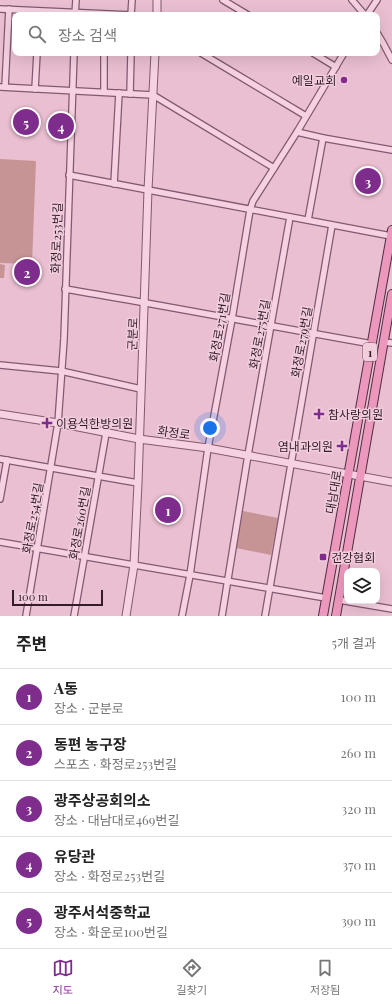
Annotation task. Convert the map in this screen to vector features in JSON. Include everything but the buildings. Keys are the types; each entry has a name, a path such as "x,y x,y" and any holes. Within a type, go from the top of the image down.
{"main road":[{"name":"대남대로","path":"323,616 391,233"},
{"name":"대남대로","path":"336,616 360,476 388,342 392,294"}],"street":[{"path":"75,12 76,0"},
{"path":"131,12 132,0"},
{"path":"157,0 157,12"},
{"path":"223,0 243,12"},
{"path":"352,0 363,12"},
{"path":"368,12 377,0"},
{"path":"0,9 32,12"},
{"path":"9,9 3,87 153,95 274,168"},
{"path":"380,37 392,60"},
{"path":"35,89 37,56"},
{"name":"화정로253번길","path":"58,423 64,339 74,56"},
{"path":"104,56 104,92"},
{"path":"130,94 131,56"},
{"name":"군분로","path":"126,616 134,565 148,190 155,56"},
{"path":"206,56 306,116"},
{"path":"318,56 336,67"},
{"name":"화정로271번길","path":"182,616 190,575 208,448 232,319 250,210 253,201 297,132 342,56"},
{"path":"114,184 119,93"},
{"path":"297,132 392,150"},
{"path":"308,220 323,138"},
{"path":"70,175 332,225 391,233"},
{"name":"화정로275번길","path":"222,616 248,455 272,326 290,217"},
{"name":"화정로279번길","path":"265,616 332,225"},
{"path":"65,289 372,344"},
{"path":"0,365 61,370 141,388"},
{"name":"화정로","path":"0,414 58,423 106,433 208,448 392,482"},
{"name":"화정로254번길","path":"26,616 58,423"},
{"name":"화정로260번길","path":"74,616 106,433"},
{"path":"0,459 138,483"},
{"path":"0,499 7,460"},
{"path":"0,542 326,598"},
{"path":"339,600 392,609"}],"shaded area":[{"path":"0,159 36,161 32,264 0,263"},
{"path":"0,264 5,265 4,278 0,278"},
{"path":"14,265 41,266 40,279 13,278"},
{"path":"243,511 278,518 271,555 236,548"}],"place":[{"name":"예일교회","path":"344,80"},
{"name":"광주서석중학교","path":"26,122"},
{"name":"유당관","path":"61,126"},
{"name":"광주상공회의소","path":"368,181"},
{"name":"동편 농구장","path":"27,272"},
{"name":"참사랑의원","path":"319,414"},
{"name":"이용석한방의원","path":"47,423"},
{"name":"염내과의원","path":"342,446"},
{"name":"A동","path":"168,510"},
{"name":"건강협회","path":"323,557"}]}
